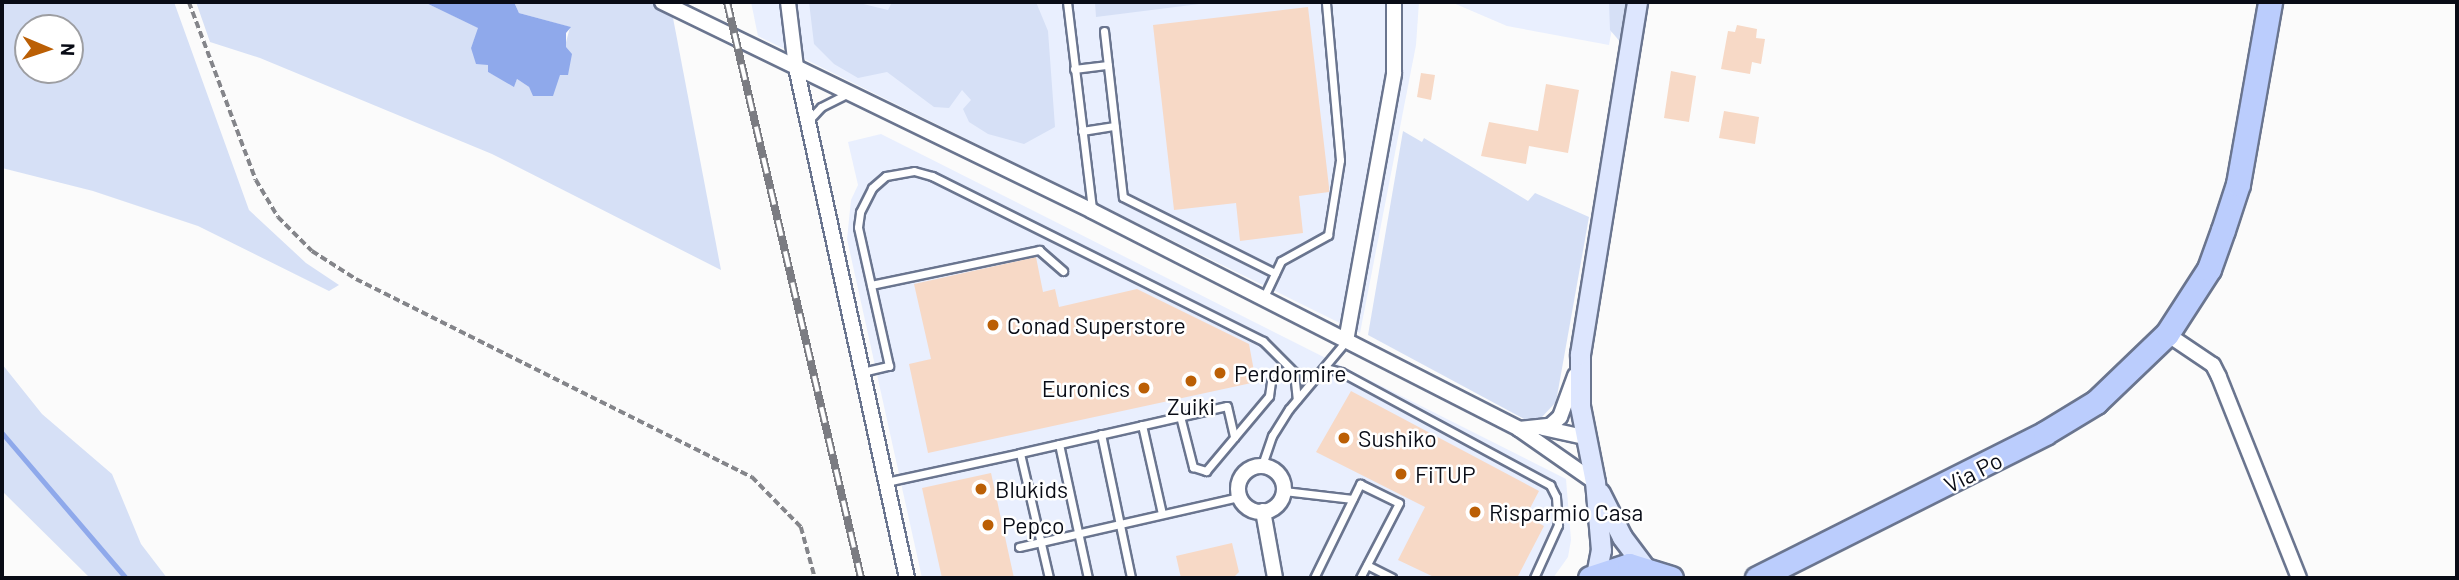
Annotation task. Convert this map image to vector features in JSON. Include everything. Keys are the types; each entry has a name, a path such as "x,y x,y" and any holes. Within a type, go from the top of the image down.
{"main road":[{"path":"1593,577 1601,550 1595,482 1584,437 1580,361 1599,225 1637,2"},
{"name":"Via Po","path":"1757,578 1980,470 2055,427 2096,402 2167,334 2209,269 2238,184 2270,2"},
{"path":"1595,482 1622,537 1645,567"},
{"path":"1593,577 1617,567 1645,567 1671,578"}],"street":[{"path":"663,2 1092,211 1518,429 1553,450 1595,482"},
{"path":"788,2 796,67 807,121 907,578"},
{"path":"1346,341 1394,73 1394,2"},
{"path":"2167,334 2203,357 2219,377 2300,578"},
{"path":"1543,428 1560,417 1580,361"},
{"path":"1518,429 1543,428 1584,437"},
{"path":"1553,450 1584,437"},
{"path":"1262,465 1280,477 1284,491 1277,505 1264,512 1249,508 1239,497 1242,475 1262,465"},
{"path":"1264,512 1275,578"}],"lane":[{"path":"1067,2 1092,211"},
{"path":"1264,299 1281,261 1328,235 1340,160 1326,2"},
{"path":"1104,31 1123,197 1275,273"},
{"path":"1074,69 1108,65"},
{"path":"807,121 821,107 849,93"},
{"path":"1082,131 1115,126"},
{"path":"862,372 889,366 858,228 864,200 886,176 923,173 1263,341 1294,372 1297,399"},
{"path":"871,285 1039,250 1063,271"},
{"path":"1262,465 1272,436 1297,399 1346,341"},
{"path":"1325,368 1341,372 1550,485 1556,497 1558,525 1534,578"},
{"path":"1180,416 1196,470 1206,471 1269,396 1271,382"},
{"path":"886,482 1227,406 1234,437"},
{"path":"1142,425 1162,514"},
{"path":"1101,435 1131,578"},
{"path":"1059,444 1088,578"},
{"path":"1020,453 1049,578"},
{"path":"1314,578 1360,484 1399,503 1360,578"},
{"path":"1284,491 1353,499"},
{"path":"1019,547 1239,497"},
{"path":"1367,565 1392,578"}],"path":[{"path":"189,2 256,180 278,217 312,251 356,279 752,477 801,527 815,578"}],"shaded area":[{"path":"2,2 174,2 249,210 306,263 339,285 329,291 198,226 93,191 2,168"},
{"path":"196,2 424,2 479,28 471,48 488,65 488,72 514,86 517,79 529,87 534,96 552,96 570,27 519,13 514,2 670,2 721,270 492,154 260,58 210,42"},
{"path":"751,2 1419,2 1416,45 1360,333 758,36"},
{"path":"809,2 855,2 888,10 892,2 1036,2 1048,31 1055,127 1024,144 988,134 969,122 963,109 971,100 962,90 949,108 934,107 887,72 858,78 834,64 814,44"},
{"path":"1095,2 1215,2 1096,17"},
{"path":"1451,2 1617,2 1609,45 1507,26"},
{"path":"1609,2 1629,2 1622,44 1610,30"},
{"path":"1403,131 1422,142 1424,138 1528,201 1535,193 1589,217 1556,402 1542,417 1528,421 1368,335"},
{"path":"881,134 1566,479 1571,540 1568,557 1553,578 922,578 847,239 851,200 858,185 848,142"},
{"path":"2,364 42,414 112,474 141,544 167,578 90,578 2,491"}],"water":[{"path":"424,2 514,2 519,13 571,27 566,33 566,47 572,54 568,75 560,75 553,96 533,96 529,87 517,79 514,87 488,72 488,65 476,64 471,48 478,28"}],"building":[{"path":"1308,7 1329,192 1299,196 1303,233 1240,241 1236,203 1174,210 1153,25"},
{"path":"1737,25 1757,29 1756,38 1765,39 1761,64 1752,62 1750,74 1721,69 1728,31 1735,32"},
{"path":"1671,71 1696,76 1689,122 1664,118"},
{"path":"1421,73 1435,75 1431,100 1417,97"},
{"path":"1546,84 1579,90 1568,153 1529,146 1526,164 1481,156 1489,122 1538,131"},
{"path":"1724,111 1759,117 1755,144 1719,138"},
{"path":"1036,257 1043,292 1055,289 1059,307 1137,289 1249,344 1256,382 928,453 909,364 931,359 914,284"},
{"path":"1351,391 1539,491 1526,516 1544,526 1517,578 1436,578 1398,560 1425,507 1316,452"},
{"path":"991,473 1014,578 942,578 922,488"},
{"path":"1232,543 1239,572 1233,578 1181,578 1176,556"}],"waterway":[{"path":"2,433 126,578"}],"railway":[{"path":"727,2 861,578"}],"place":[{"name":"Conad Superstore","path":"993,325"},
{"name":"Perdormire","path":"1220,373"},
{"name":"Zuiki","path":"1191,381"},
{"name":"Euronics","path":"1144,388"},
{"name":"Sushiko","path":"1344,438"},
{"name":"FiTUP","path":"1401,474"},
{"name":"Blukids","path":"981,489"},
{"name":"Risparmio Casa","path":"1475,512"},
{"name":"Pepco","path":"988,525"}]}
